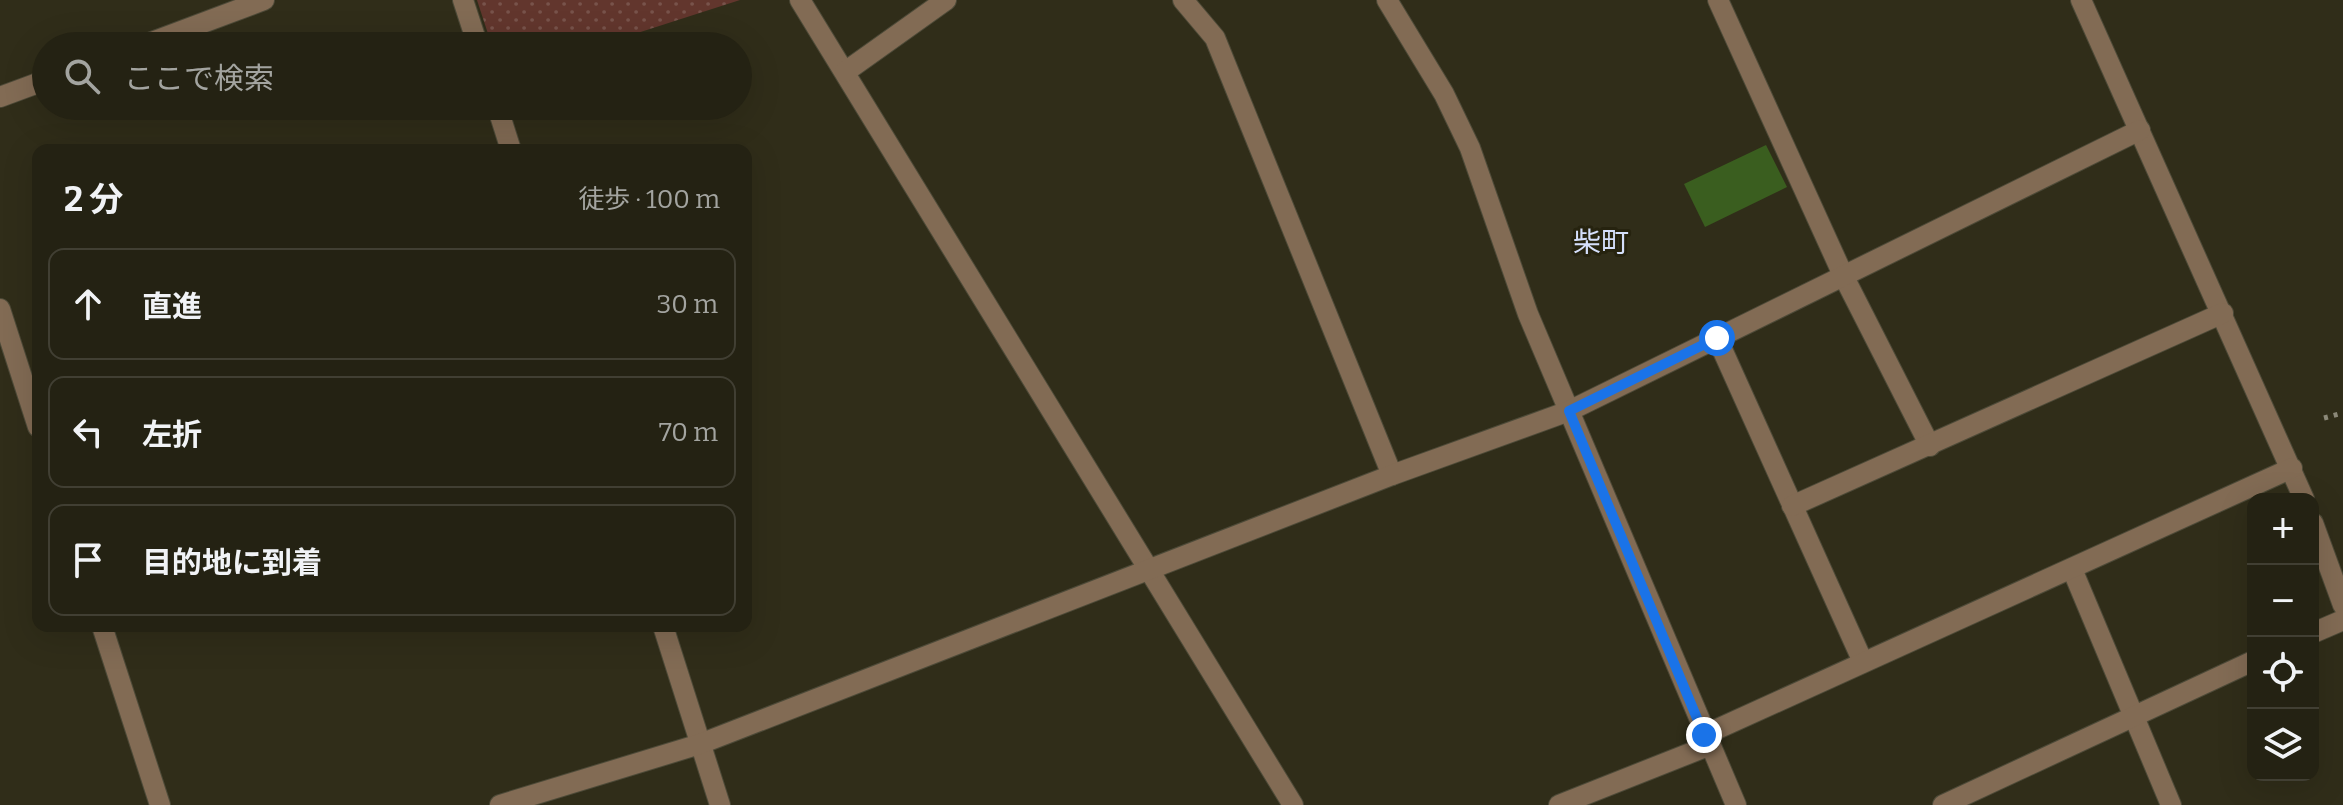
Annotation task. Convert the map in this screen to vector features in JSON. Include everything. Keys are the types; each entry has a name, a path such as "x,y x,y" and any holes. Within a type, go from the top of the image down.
{"street":[{"path":"172,32 226,7 264,0"},
{"path":"463,0 473,32"},
{"path":"800,0 1293,805"},
{"path":"845,72 946,0"},
{"path":"1183,0 1215,38 1392,475"},
{"path":"1387,0 1444,94 1470,148 1528,314 1736,805"},
{"path":"1718,0 1843,275 1930,446"},
{"path":"2081,0 2302,493"},
{"path":"0,97 32,85"},
{"path":"501,120 509,144"},
{"path":"500,805 700,744 1392,475 1569,411 2140,130"},
{"path":"0,309 32,408"},
{"path":"1792,506 2223,313"},
{"path":"1717,338 1863,662"},
{"path":"1559,805 1706,740 1863,662 2292,468"},
{"path":"2319,539 2343,605"},
{"path":"2072,569 2171,805"},
{"path":"2319,630 2343,620"},
{"path":"104,632 160,805"},
{"path":"665,632 720,805"},
{"path":"1943,805 1974,799 2247,664"}],"path":[{"path":"2324,418 2343,413"}],"shaded area":[{"path":"477,0 740,0 641,32 487,32"}],"building":[{"path":"1766,145 1787,187 1705,227 1684,184"}],"district":[{"name":"柴町","path":"1601,242"}],"route":[{"path":"1704,735 1569,411 1717,338"}]}
